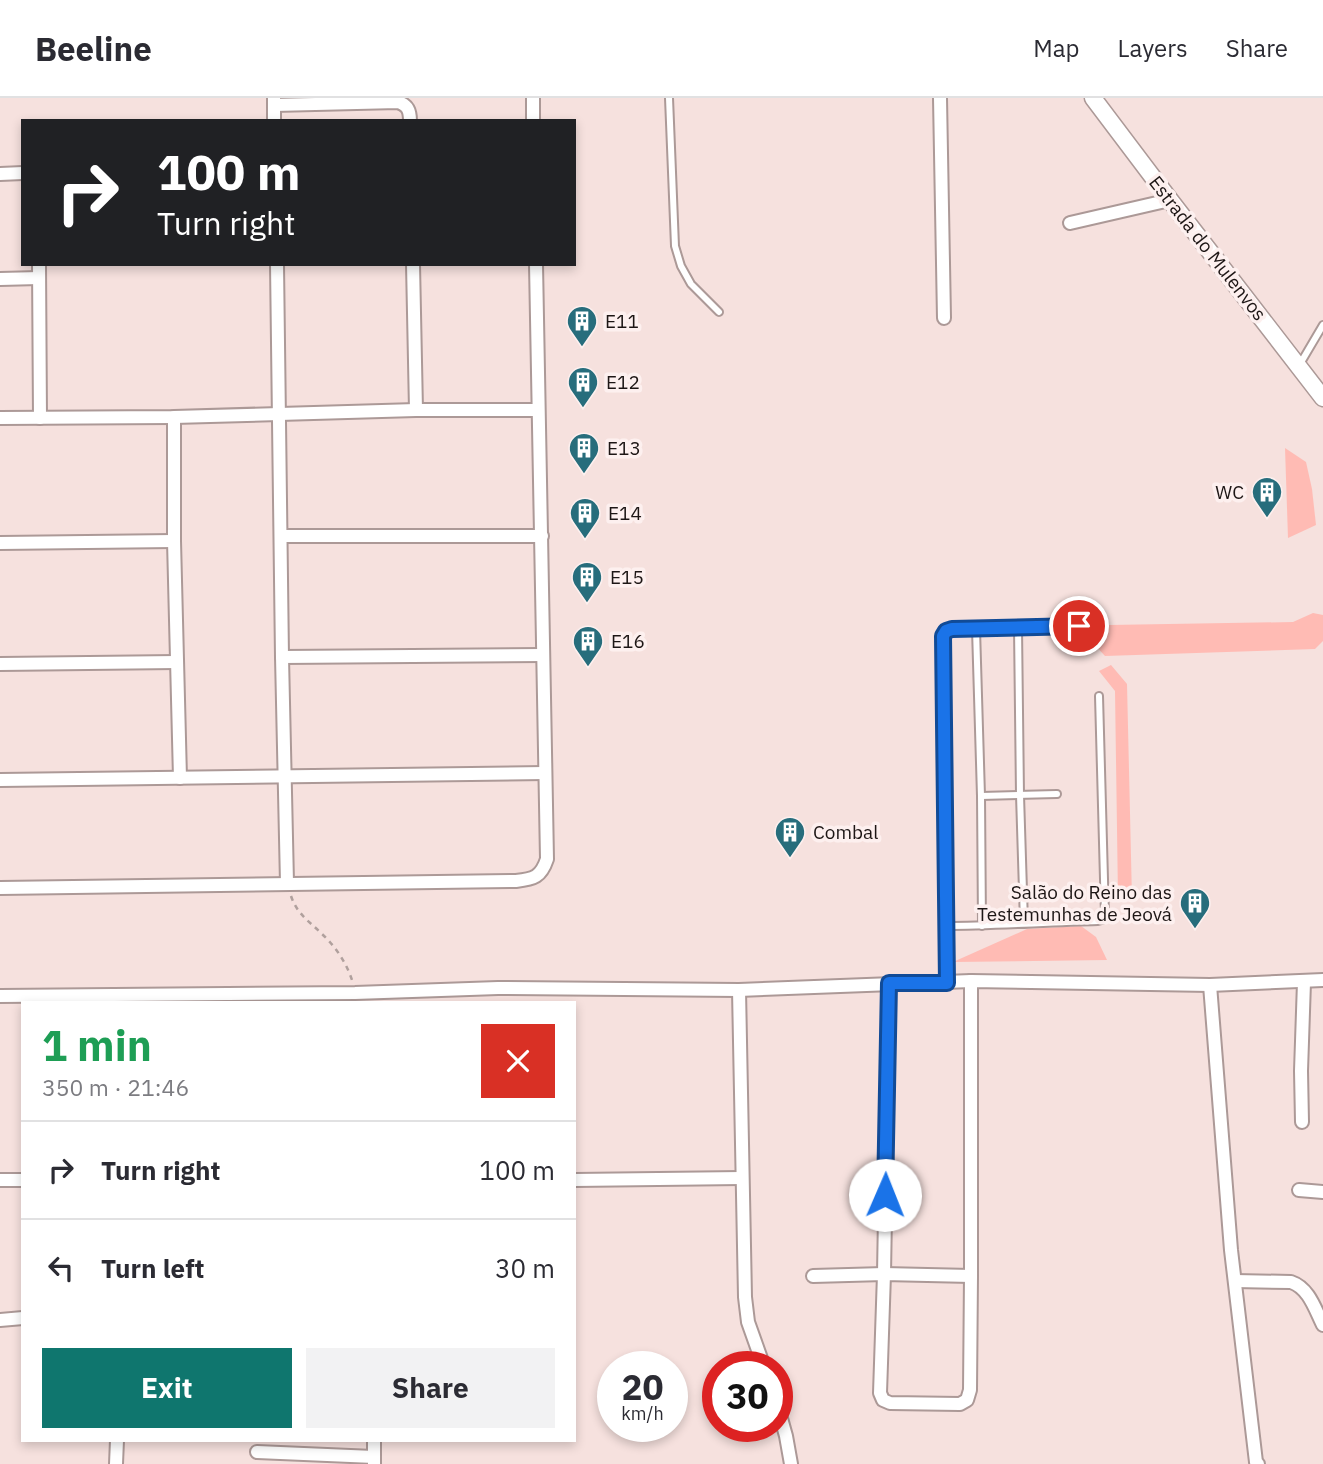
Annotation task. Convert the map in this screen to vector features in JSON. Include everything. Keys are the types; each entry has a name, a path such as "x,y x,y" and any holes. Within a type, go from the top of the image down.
{"street":[{"path":"533,98 533,119"},
{"path":"940,98 944,318"},
{"name":"Estrada do Mulenvos","path":"1093,98 1323,398"},
{"path":"274,119 274,101 398,102 407,107 410,119"},
{"path":"0,174 21,173"},
{"path":"1070,223 1170,200"},
{"path":"39,266 40,418"},
{"path":"276,266 287,883"},
{"path":"413,266 416,411"},
{"path":"0,888 531,880 543,871 547,859 536,266"},
{"path":"0,279 39,278"},
{"path":"0,418 538,410"},
{"path":"174,417 180,778"},
{"path":"281,536 542,536"},
{"path":"0,543 174,541"},
{"path":"282,657 543,655"},
{"path":"0,664 177,663"},
{"path":"0,780 545,773"},
{"path":"0,996 363,996 498,988 739,990 971,981 1210,985 1323,981"},
{"path":"889,983 880,1393 883,1400 890,1404 960,1404 967,1400 970,1390 971,981"},
{"path":"1302,1122 1304,982"},
{"path":"1210,985 1235,1281 1258,1464"},
{"path":"739,990 745,1297 748,1322 758,1351"},
{"path":"576,1180 742,1178"},
{"path":"0,1180 21,1180"},
{"path":"1298,1190 1323,1192"},
{"path":"813,1276 971,1276"},
{"path":"1235,1281 1298,1284 1306,1291 1323,1325"},
{"path":"0,1320 21,1318"},
{"path":"116,1464 117,1442"},
{"path":"257,1452 374,1461 373,1442"},
{"path":"787,1442 791,1464"}],"lane":[{"path":"669,98 675,246 681,266 691,284 719,312"},
{"path":"1299,366 1323,325"},
{"path":"947,983 943,636 946,631 952,629 1079,626"},
{"path":"1052,627 1052,640"},
{"path":"1018,628 1024,923"},
{"path":"976,629 982,926"},
{"path":"945,926 1098,921 1105,916 1099,696"},
{"path":"981,796 1057,794"},
{"path":"1060,909 1060,922"}],"path":[{"path":"287,883 295,907 339,954 363,996"}],"shaded area":[{"path":"1285,448 1306,462 1316,525 1288,538"},
{"path":"1313,613 1323,615 1323,641 1315,649 1105,656 1093,643 1109,625 1293,622"},
{"path":"1111,665 1127,684 1132,899 1118,898 1115,691 1099,671"},
{"path":"1081,926 1096,937 1107,960 953,962 1027,929"}],"place":[{"name":"E11","path":"582,348"},
{"name":"E12","path":"583,409"},
{"name":"E13","path":"584,475"},
{"name":"WC","path":"1267,519"},
{"name":"E14","path":"585,540"},
{"name":"E15","path":"587,604"},
{"name":"E16","path":"588,668"},
{"name":"Combal","path":"790,859"},
{"name":"Salão do Reino das Testemunhas de Jeová","path":"1195,930"}],"route":[{"path":"885,1195 889,983 947,983 943,636 946,631 952,629 1079,626"}]}
